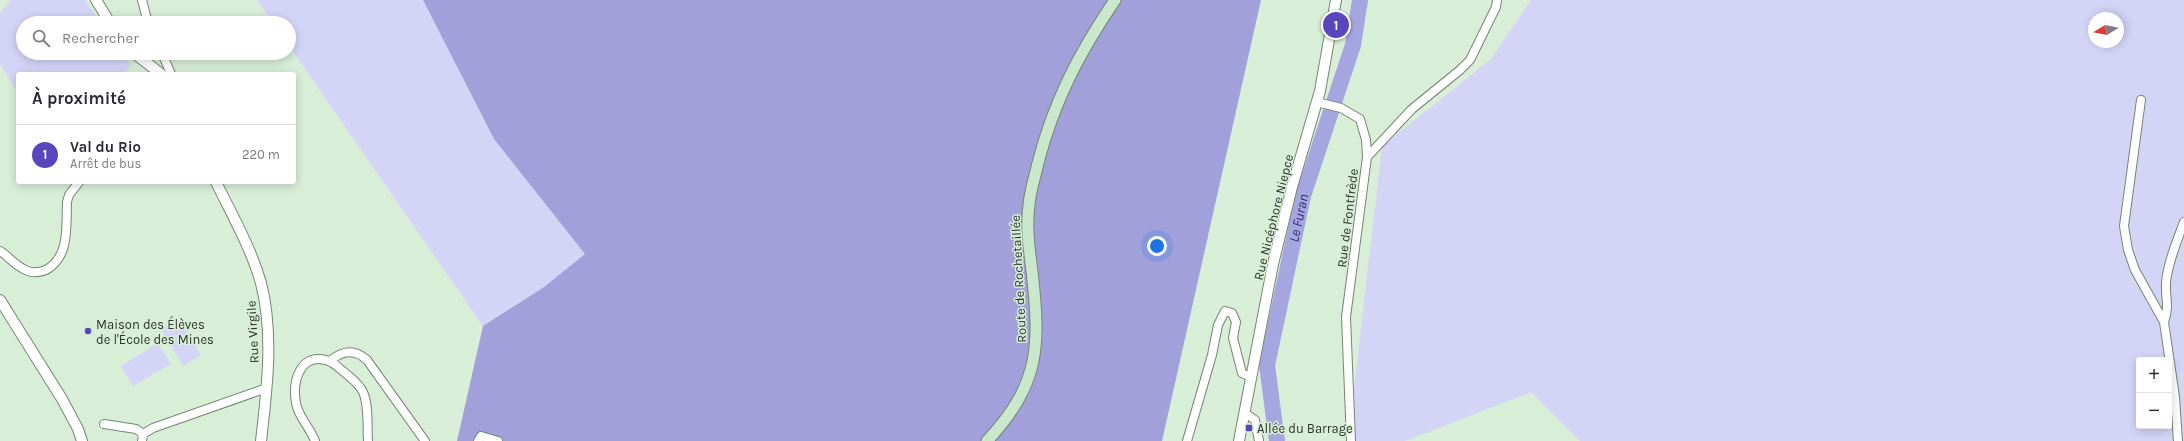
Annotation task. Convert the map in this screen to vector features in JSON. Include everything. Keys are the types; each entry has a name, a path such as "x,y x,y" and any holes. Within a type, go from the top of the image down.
{"main road":[{"name":"Route de Rochetaillée","path":"987,441 1019,402 1032,371 1037,342 1036,312 1027,228 1029,203 1041,151 1053,115 1071,72 1115,0"}],"street":[{"path":"96,0 106,16"},
{"path":"142,0 146,16"},
{"name":"Rue Nicéphore Niepce","path":"1239,441 1280,234 1292,187 1320,102 1336,0"},
{"name":"Rue de Fontfrède","path":"1351,441 1346,317 1367,157 1412,109 1470,60 1496,7 1497,0"},
{"path":"143,60 158,72"},
{"path":"165,60 170,72"},
{"path":"2141,100 2124,226 2128,250 2135,270 2164,322 2175,397 2178,441"},
{"path":"1320,102 1341,108 1360,119 1366,140 1367,157"},
{"path":"0,250 21,268 30,272 41,272 52,266 63,252 66,202 69,195 77,184"},
{"name":"Rue Virgile","path":"217,184 247,246 260,282 268,332 267,388 260,441"},
{"path":"2164,322 2169,309 2166,282 2173,254 2184,222"},
{"path":"0,300 62,399 78,429 82,441"},
{"path":"1187,441 1200,398 1218,325 1226,311 1232,314 1236,322 1233,338 1242,373 1251,377"},
{"path":"330,361 337,355 349,351 360,353 367,360 425,441"},
{"path":"315,441 301,417 296,403 295,386 298,371 305,363 314,359 330,361 356,382 363,393 368,441"},
{"path":"104,424 136,429 142,438 153,428 267,388"},
{"path":"1245,413 1255,420 1259,441"},
{"path":"478,441 481,436 498,441"}],"shaded area":[{"path":"11,0 85,0 96,16 16,16 16,60 127,60 131,65 126,72 16,72 16,90 0,64 0,13"},
{"path":"257,0 423,0 494,139 585,254 544,287 483,326 296,56 296,16 268,16"},
{"path":"423,0 1261,0 1162,441 457,441 483,326 544,287 585,254 494,139"},
{"path":"1531,0 2184,0 2184,441 1580,441 1531,392 1405,441 1348,441 1382,146 1491,59"},
{"path":"178,318 201,355 183,366 161,329"},
{"path":"158,343 171,364 133,386 121,366"}],"waterway":[{"name":"Le Furan","path":"1277,441 1267,365 1303,196 1353,45 1360,0"}],"place":[{"name":"Val du Rio","path":"1336,25"},
{"name":"Maison des Élèves de l'École des Mines","path":"88,331"},
{"name":"Allée du Barrage","path":"1249,428"}]}
